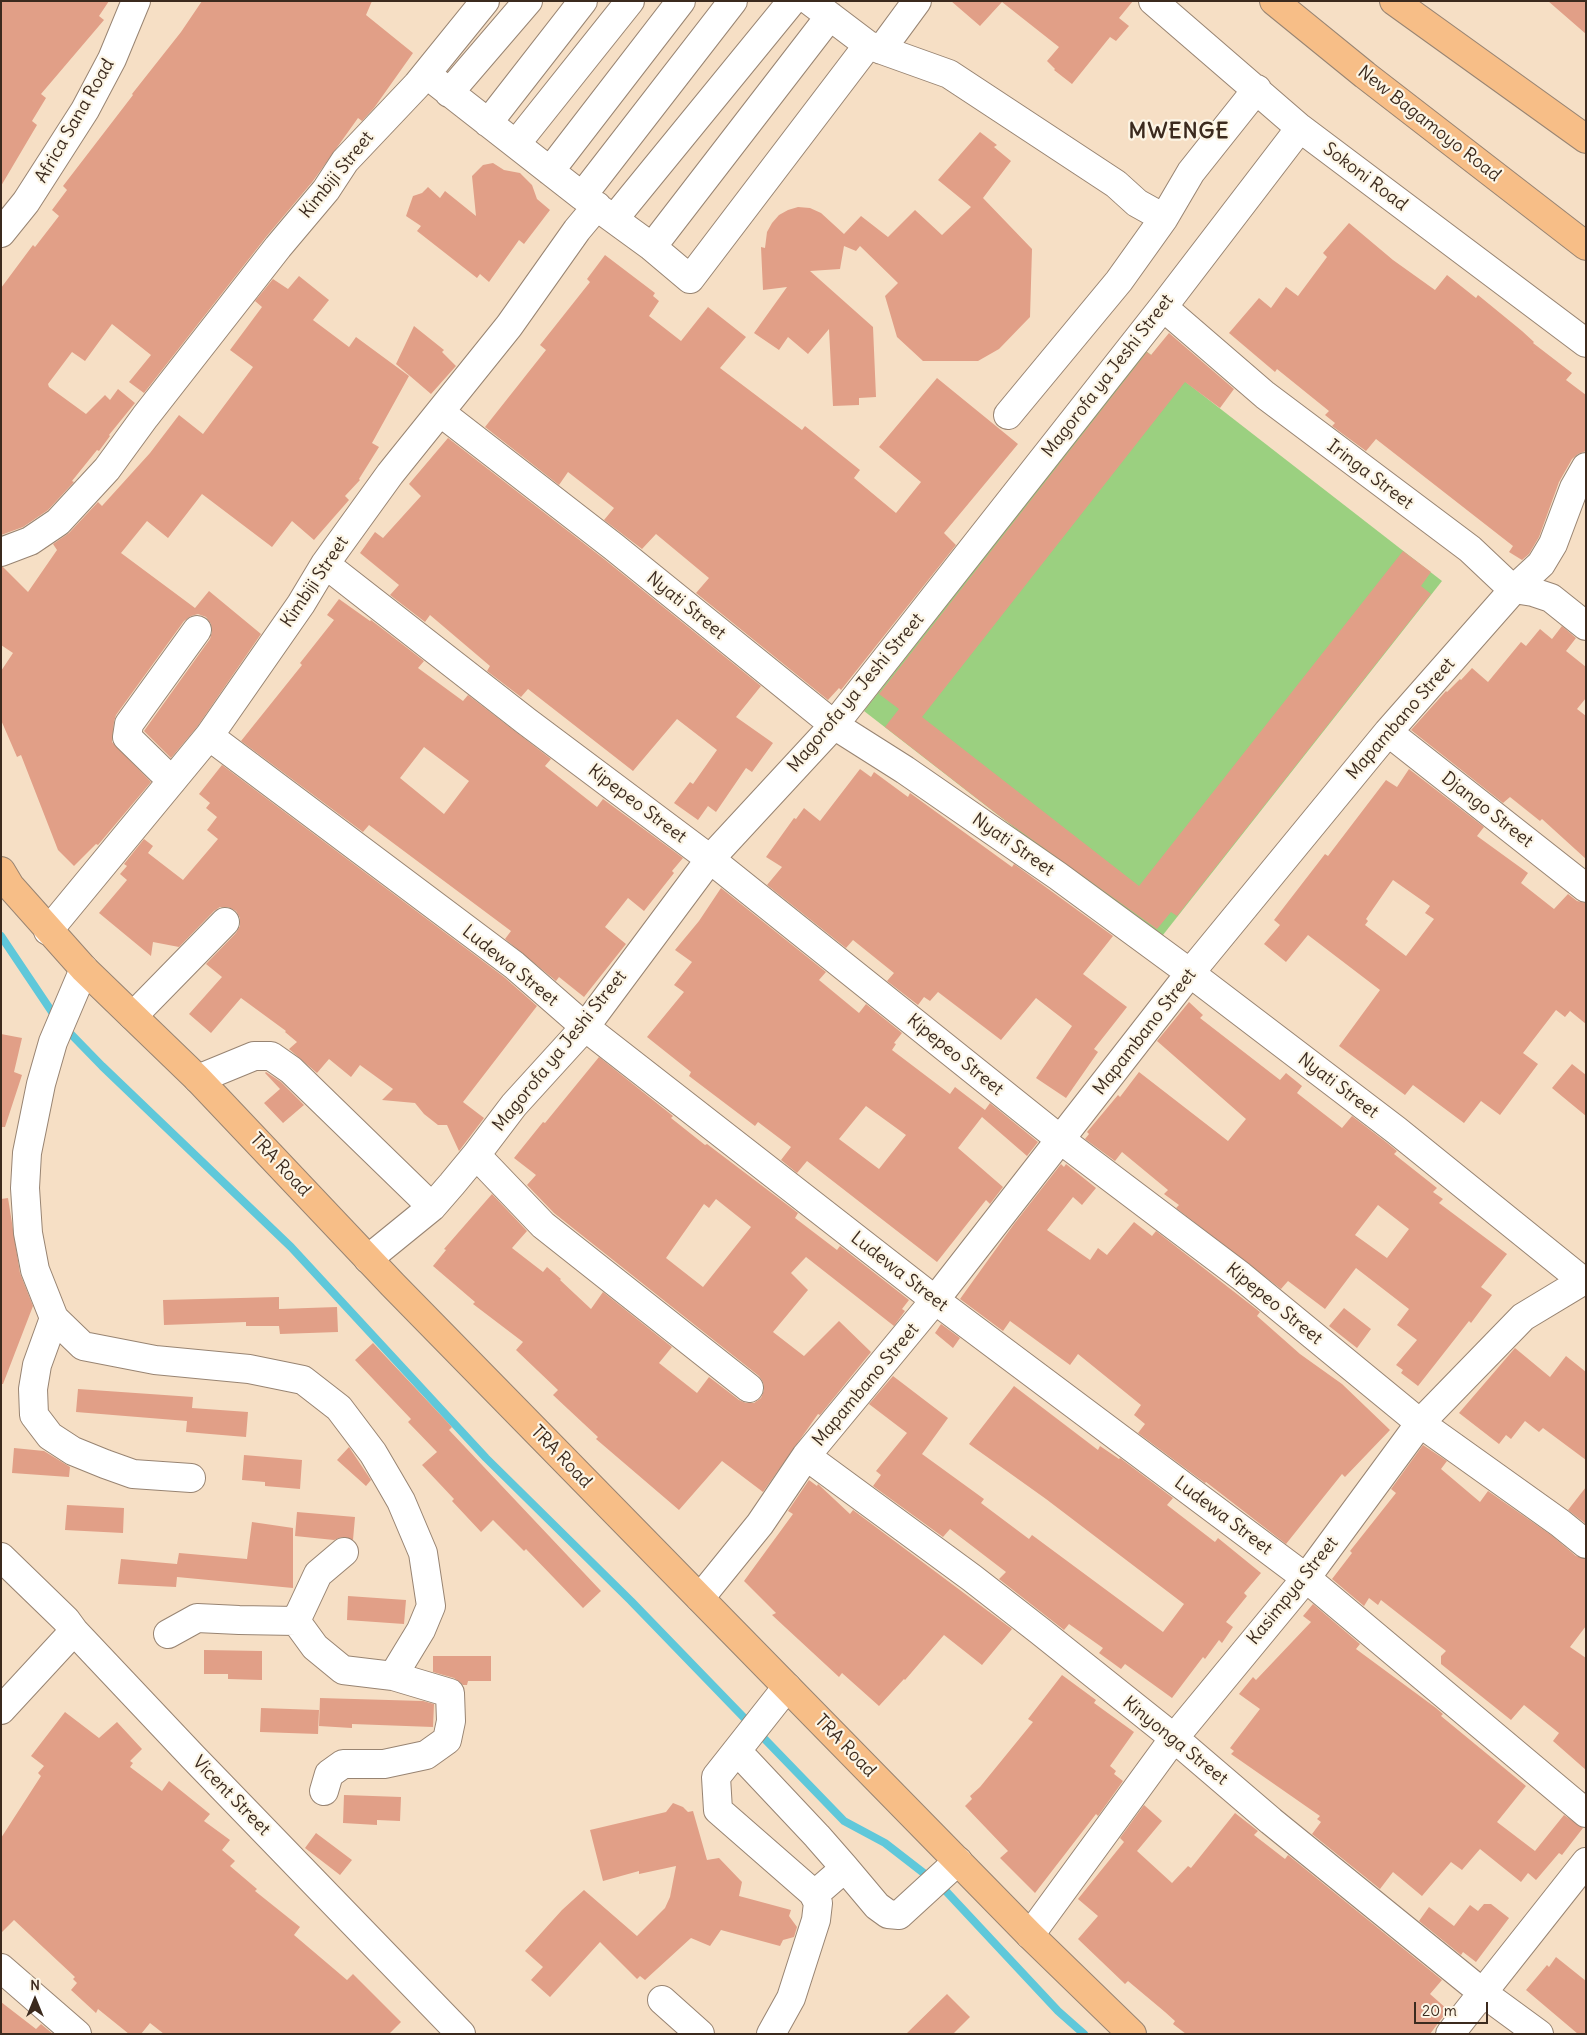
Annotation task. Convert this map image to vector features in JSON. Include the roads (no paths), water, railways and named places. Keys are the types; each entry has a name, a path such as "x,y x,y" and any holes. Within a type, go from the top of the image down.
{"main road":[{"name":"New Bagamoyo Road","path":"1274,1 1365,75 1586,246"},
{"path":"1394,1 1586,139"},
{"name":"TRA Road","path":"1,871 10,886 48,931 84,969 198,1079 368,1259 1030,1935 1132,2034"}],"street":[{"name":"Africa Sana Road","path":"1,233 26,202 85,110 112,59 136,1"},
{"name":"Kimbiji Street","path":"1,552 30,541 58,522 107,468 278,247 326,190 345,161 422,80 485,1"},
{"path":"449,93 528,1"},
{"path":"488,123 583,1"},
{"path":"516,144 630,1"},
{"path":"550,170 681,1"},
{"path":"598,207 733,1"},
{"path":"598,207 792,1"},
{"path":"652,247 847,24 917,1"},
{"name":"Sokoni Road","path":"1153,1 1300,128 1586,343"},
{"path":"422,80 449,93 652,247 690,279 847,24"},
{"path":"847,24 949,74 1116,184 1137,204 1164,218"},
{"path":"1008,415 1119,281 1164,218 1191,172 1257,89"},
{"name":"Magorofa ya Jeshi Street","path":"368,1259 432,1207 476,1155 514,1105 585,1027 710,859 834,725 1163,307 1300,128"},
{"name":"Kimbiji Street","path":"48,931 209,736 301,604 325,564 390,474 508,326 577,230 598,207"},
{"name":"Iringa Street","path":"1163,307 1265,395 1470,549 1514,589"},
{"name":"Nyati Street","path":"440,412 622,553 834,725 905,770 1058,876 1190,973 1396,1130 1584,1280"},
{"name":"Mapambano Street","path":"700,1598 760,1524 806,1456 935,1300 1190,973 1388,732 1514,589 1541,564 1548,554 1574,488 1586,467"},
{"name":"Kipepeo Street","path":"325,564 526,722 710,859 1061,1140 1242,1276 1420,1424 1560,1522 1586,1544"},
{"path":"1514,589 1533,592 1551,598 1586,626"},
{"path":"172,781 127,737 129,724 197,630"},
{"name":"Django Street","path":"1388,732 1586,888"},
{"name":"Ludewa Street","path":"209,736 514,966 585,1027 935,1300 1306,1578 1586,1813"},
{"path":"133,1016 225,922"},
{"path":"84,969 53,1042 41,1084 27,1153 25,1188 28,1233 35,1270 54,1318 83,1346 155,1360 249,1369 303,1380 339,1408 372,1453 390,1482 401,1501 423,1553 431,1606 421,1630 393,1676"},
{"path":"198,1079 254,1056 271,1056 291,1070 432,1207"},
{"path":"476,1155 543,1225 749,1388"},
{"name":"Kasimpya Street","path":"1030,1935 1174,1738 1306,1578 1420,1424 1523,1317 1584,1280"},
{"path":"54,1318 37,1365 33,1389 34,1414 50,1436 74,1451 133,1474 191,1478"},
{"name":"Kinyonga Street","path":"806,1456 972,1578 1174,1738 1272,1821 1483,1993 1539,2034"},
{"path":"296,1621 318,1574 344,1552"},
{"name":"Vicent Street","path":"1,1557 66,1620 74,1631 452,2031"},
{"path":"168,1634 197,1618 296,1621"},
{"path":"296,1621 314,1647 343,1670 393,1676 450,1693 451,1722 447,1740 426,1755 384,1764 343,1764 329,1774 324,1791"},
{"path":"1,1710 18,1694 74,1631"},
{"path":"771,2034 791,1998 816,1920 818,1903 814,1895 718,1810 716,1778 787,1687"},
{"path":"737,1751 817,1836 877,1906 888,1914 899,1915 958,1861"},
{"path":"1450,2034 1586,1862"},
{"path":"814,1895 845,1868"},
{"path":"1,1968 77,2034"},
{"path":"662,2000 700,2034"}],"waterway":[{"path":"1,936 56,1018"},
{"path":"65,1028 102,1066 291,1247 486,1458 631,1601 844,1821 885,1843 943,1888 1058,2011 1084,2034"}],"district":[{"name":"MWENGE","path":"1179,132"}]}
